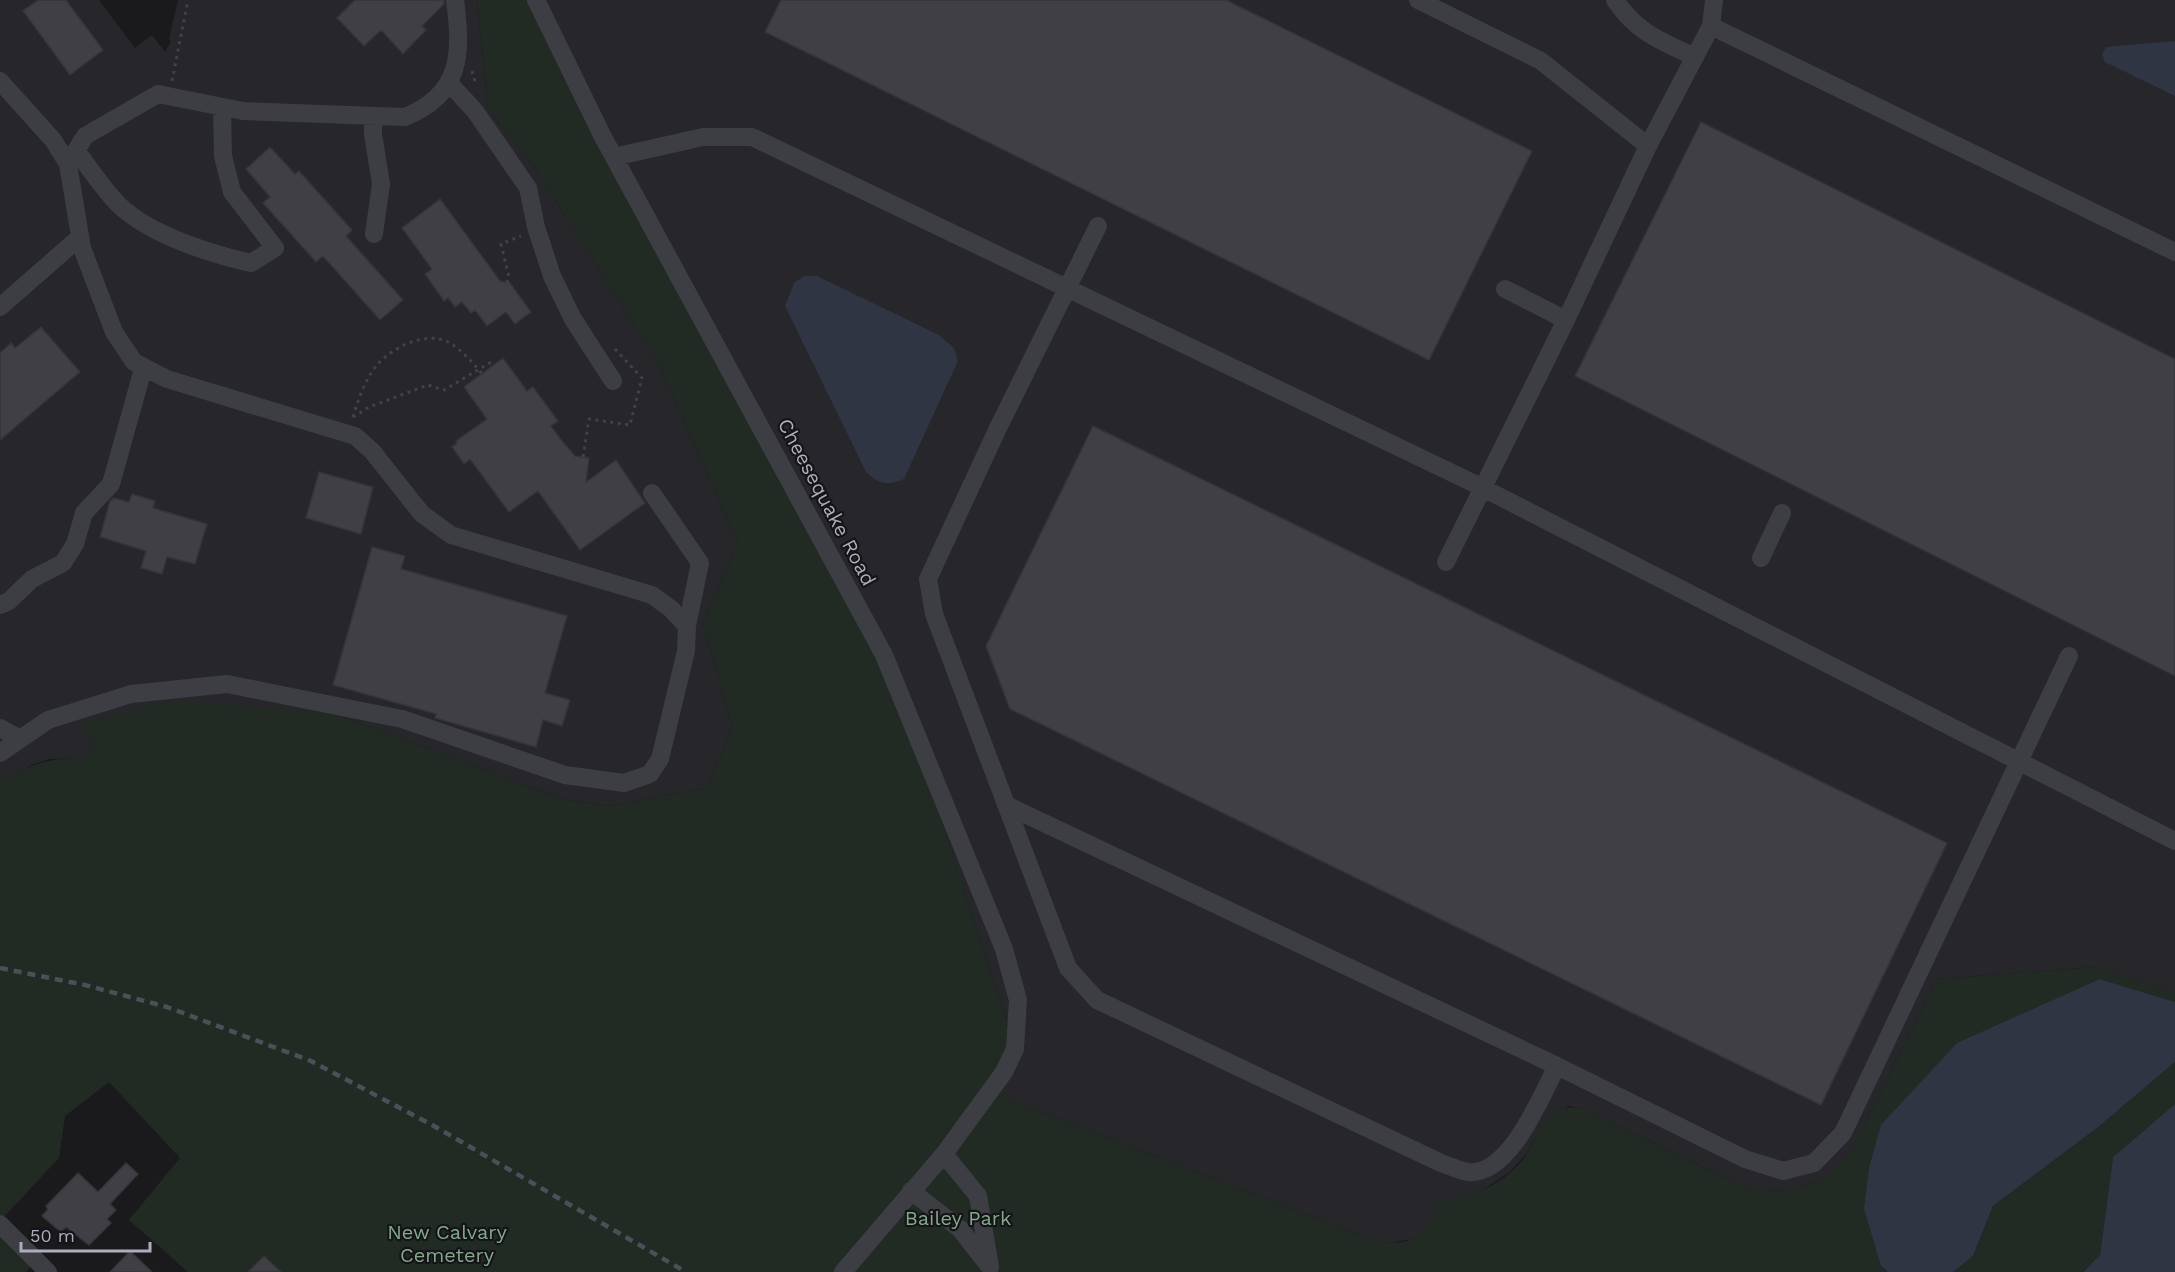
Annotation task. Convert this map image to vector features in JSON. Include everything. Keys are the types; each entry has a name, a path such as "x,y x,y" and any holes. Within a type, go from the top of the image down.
{"street":[{"path":"455,0 458,28 457,66 450,84 422,110 405,117 243,111 158,94 85,135 72,157 80,237 114,332 134,362 143,369 167,379 355,436 372,451 422,514 451,535 652,595 671,609 687,626"},
{"name":"Cheesequake Road","path":"536,0 570,73 614,157 884,655 1004,950 1017,1000 1016,1049 1004,1072 944,1154"},
{"path":"1418,0 1541,61 1647,146"},
{"path":"1615,0 1628,19 1648,35 1695,57"},
{"path":"1446,562 1566,320 1647,146 1711,26 1714,0"},
{"path":"1711,26 2175,252"},
{"path":"0,81 53,140 120,207 164,234 216,255 252,263 275,248 232,192 223,156 222,107"},
{"path":"450,84 475,111 528,188 536,227 552,276 573,319 613,381"},
{"path":"373,116 373,134 381,184 374,234"},
{"path":"614,157 703,137 752,137 1483,488 2175,841"},
{"path":"1098,226 998,428 928,579 934,614 1068,968 1096,1000 1441,1164 1470,1172 1495,1164 1517,1143 1557,1066"},
{"path":"0,307 80,237"},
{"path":"1505,288 1566,320"},
{"path":"0,605 9,601 32,579 63,563 75,544 84,513 111,484 143,369"},
{"path":"0,753 48,720 131,694 227,684 402,719 565,775 624,783 650,774 660,759 686,651 687,626 700,563 652,493"},
{"path":"1761,558 1782,513"},
{"path":"1006,805 1557,1066 1745,1159 1783,1171 1814,1163 1843,1133 2069,656"},
{"path":"0,728 20,739"},
{"path":"843,1272 944,1154 978,1196 992,1270"},
{"path":"911,1191 960,1229 992,1270"},
{"path":"0,1224 48,1272"}],"path":[{"path":"169,96 188,0"},
{"path":"507,283 508,277 501,244 528,234"},
{"path":"353,417 375,367 389,353 403,345 424,340 446,341 480,372"},
{"path":"334,429 369,406 428,385 444,390 480,372 493,361"}],"shaded area":[{"path":"0,0 99,0 135,48 152,35 165,52 171,42 169,38 178,0 477,0 488,108 536,170 658,363 738,543 703,623 732,727 707,788 608,806 562,799 334,713 85,737 95,742 85,758 49,759 0,781"},
{"path":"538,0 2175,0 2175,993 2096,967 1937,979 1853,1148 1827,1176 1793,1190 1761,1191 1729,1180 1584,1109 1568,1106 1537,1134 1527,1153 1510,1172 1480,1192 1464,1199 1438,1202 1432,1221 1424,1233 1414,1239 1387,1243 1373,1240 1013,1101 996,1084 1015,1049 939,811"}],"green space":[{"path":"477,0 536,0 887,676 939,811 1015,1049 996,1084 1013,1101 1373,1240 1397,1242 1407,1241 1422,1232 1438,1202 1460,1198 1482,1190 1512,1171 1527,1153 1543,1122 1558,1110 1569,1108 1584,1109 1729,1180 1761,1191 1793,1190 1827,1176 1853,1148 1937,979 2096,967 2175,993 2175,1002 2100,979 1881,1266 1888,1272 281,1272 264,1256 248,1272 188,1272 129,1220 180,1158 109,1082 65,1116 59,1158 0,1221 0,781 41,763 85,758 95,742 85,737 80,723 172,700 334,713 562,799 608,806 707,788 732,727 703,623 738,543 658,363 536,170 488,108"},
{"path":"2175,1062 2175,1104 2113,1157 2100,1256 2082,1272 1953,1272 1973,1256 1993,1206 2097,1128"},
{"path":"0,1224 36,1260 26,1272 0,1272"}],"water":[{"path":"2175,41 2175,96 2105,62 2102,54 2106,47"},
{"path":"804,276 817,276 939,335 954,348 958,361 904,479 893,483 883,483 866,472 785,306 794,283"},
{"path":"2100,979 2175,1002 2175,1062 2097,1128 1993,1206 1973,1256 1953,1272 1888,1272 1881,1266 1864,1209 1869,1168 1881,1125 1957,1043"},
{"path":"2175,1104 2175,1272 2083,1272 2100,1255 2113,1157"}],"building":[{"path":"38,0 66,0 103,50 70,75 23,11"},
{"path":"355,0 444,0 444,4 422,26 426,30 403,54 381,30 364,46 337,18"},
{"path":"781,0 1226,0 1532,151 1429,360 765,32"},
{"path":"1701,122 2175,359 2175,676 1575,376"},
{"path":"270,147 295,174 299,171 352,230 346,236 403,300 380,320 323,256 316,262 263,203 270,197 246,169"},
{"path":"440,199 500,281 510,283 531,312 515,324 506,312 487,326 475,310 471,313 462,302 455,307 448,298 444,301 425,274 432,269 402,228"},
{"path":"41,327 80,372 0,440 0,353 11,343 15,348"},
{"path":"503,358 527,391 533,387 558,421 551,426 562,441 575,456 589,458 586,482 616,460 645,503 580,550 538,491 509,512 470,459 464,464 452,447 457,443 456,441 487,419 464,387"},
{"path":"1093,426 1947,843 1821,1105 1010,709 986,646"},
{"path":"319,472 373,487 361,534 306,518"},
{"path":"132,494 155,501 153,508 207,524 195,564 167,557 162,574 141,568 146,551 100,537 110,501 114,498 129,502"},
{"path":"372,547 405,556 401,569 567,616 545,693 570,700 562,726 543,720 536,747 435,718 436,714 333,685"},
{"path":"126,1163 138,1174 110,1204 116,1210 107,1219 111,1223 89,1245 66,1227 61,1232 42,1216 48,1209 46,1206 78,1173 98,1192"},
{"path":"130,1251 152,1272 110,1272"},
{"path":"264,1256 281,1272 248,1272"}],"railway":[{"path":"0,968 85,985 167,1007 311,1061 434,1126 686,1272"}],"park label":[{"name":"Bailey Park","path":"958,1218"},
{"name":"New Calvary Cemetery","path":"447,1244"}]}
